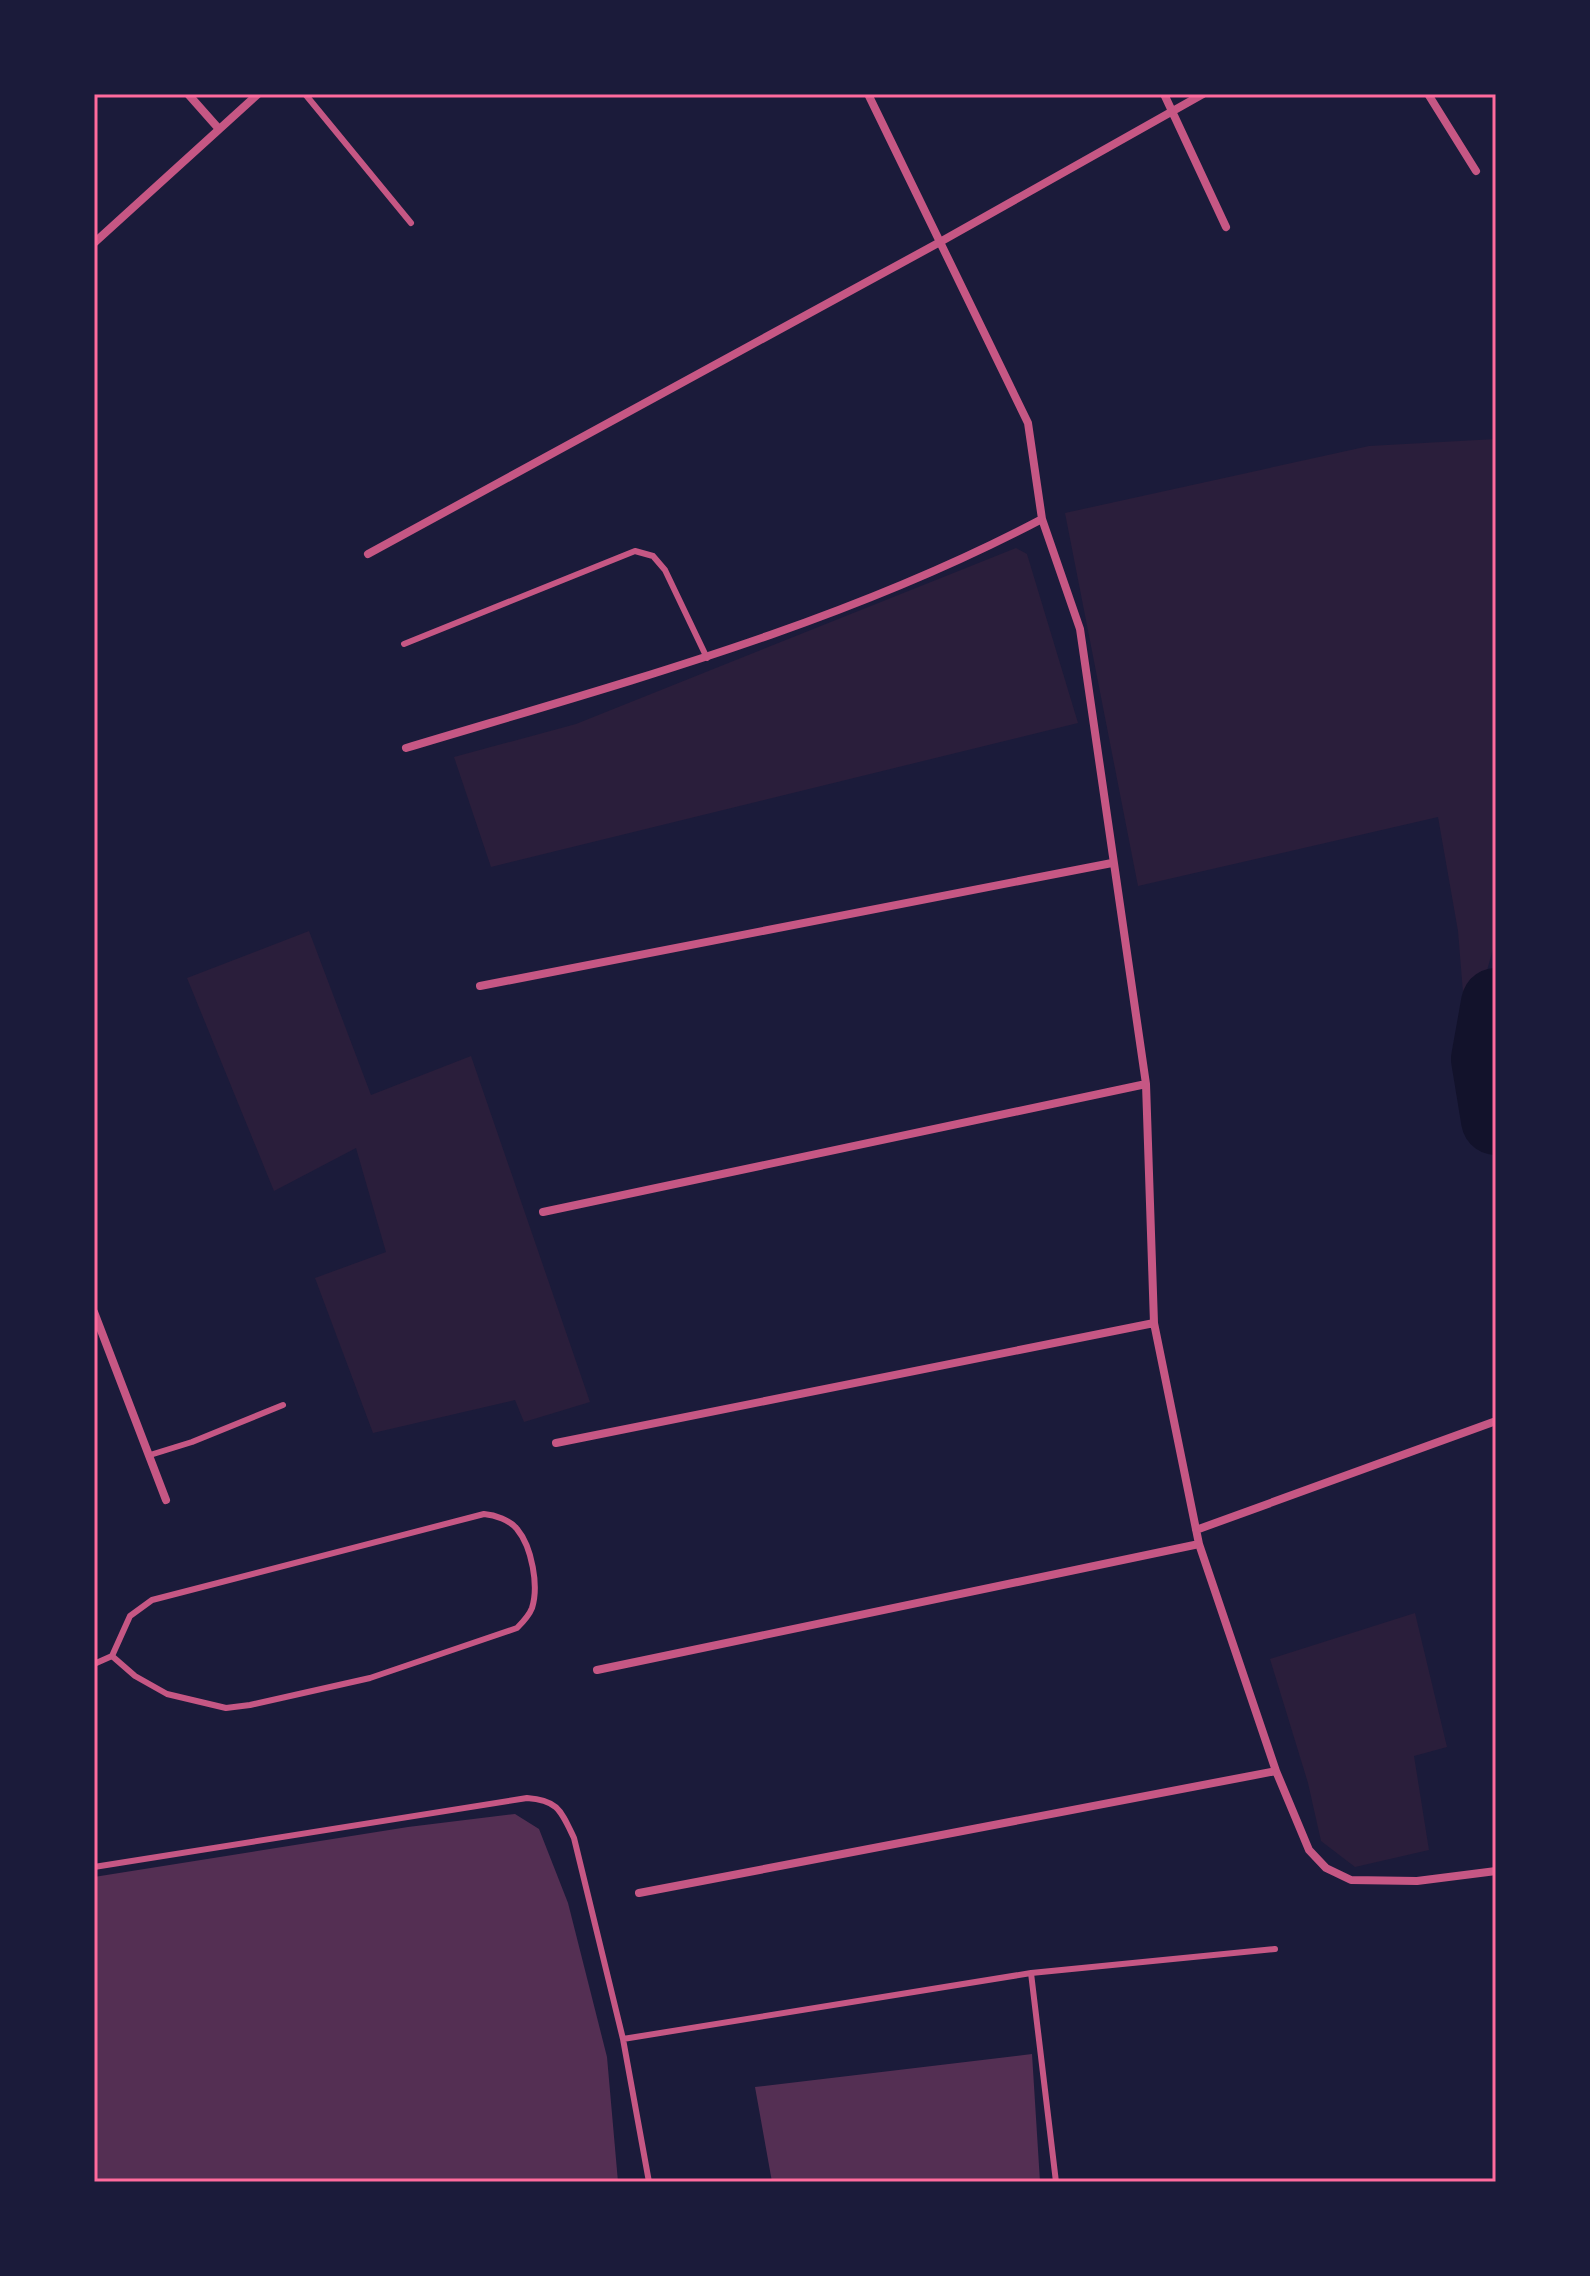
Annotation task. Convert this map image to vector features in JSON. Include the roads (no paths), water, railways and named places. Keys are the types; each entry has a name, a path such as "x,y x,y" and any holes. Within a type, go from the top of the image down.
{"street":[{"path":"188,94 219,129"},
{"path":"94,243 258,94"},
{"path":"868,94 1028,423 1042,519 1080,629 1146,1084 1154,1323 1199,1544 1276,1771 1309,1850 1326,1868 1351,1880 1404,1881 1496,1871"},
{"path":"1164,94 1226,227"},
{"path":"368,554 940,242 1203,94"},
{"path":"1428,94 1476,171"},
{"path":"406,748 707,658 808,623 951,565 1042,519"},
{"path":"480,986 1112,863"},
{"path":"543,1212 1146,1084"},
{"path":"94,1312 166,1500"},
{"path":"556,1443 1154,1323"},
{"path":"1196,1530 1496,1421"},
{"path":"597,1670 1199,1544"},
{"path":"639,1893 1276,1771"}],"lane":[{"path":"305,94 411,223"},
{"path":"404,644 635,551 653,556 665,570 707,658"},
{"path":"150,1455 192,1442 283,1405"},
{"path":"94,1664 112,1656 130,1616 152,1600 484,1514 505,1520 517,1528 529,1552 534,1578 533,1606 517,1628 370,1678 226,1708 167,1694 135,1676 112,1656"},
{"path":"94,1867 527,1798 544,1799 560,1809 574,1838 623,2039 649,2182"},
{"path":"623,2039 1031,1973 1275,1949"},
{"path":"1031,1973 1056,2182"}],"waterway":[{"path":"1496,1003 1486,1059 1496,1120"}]}
